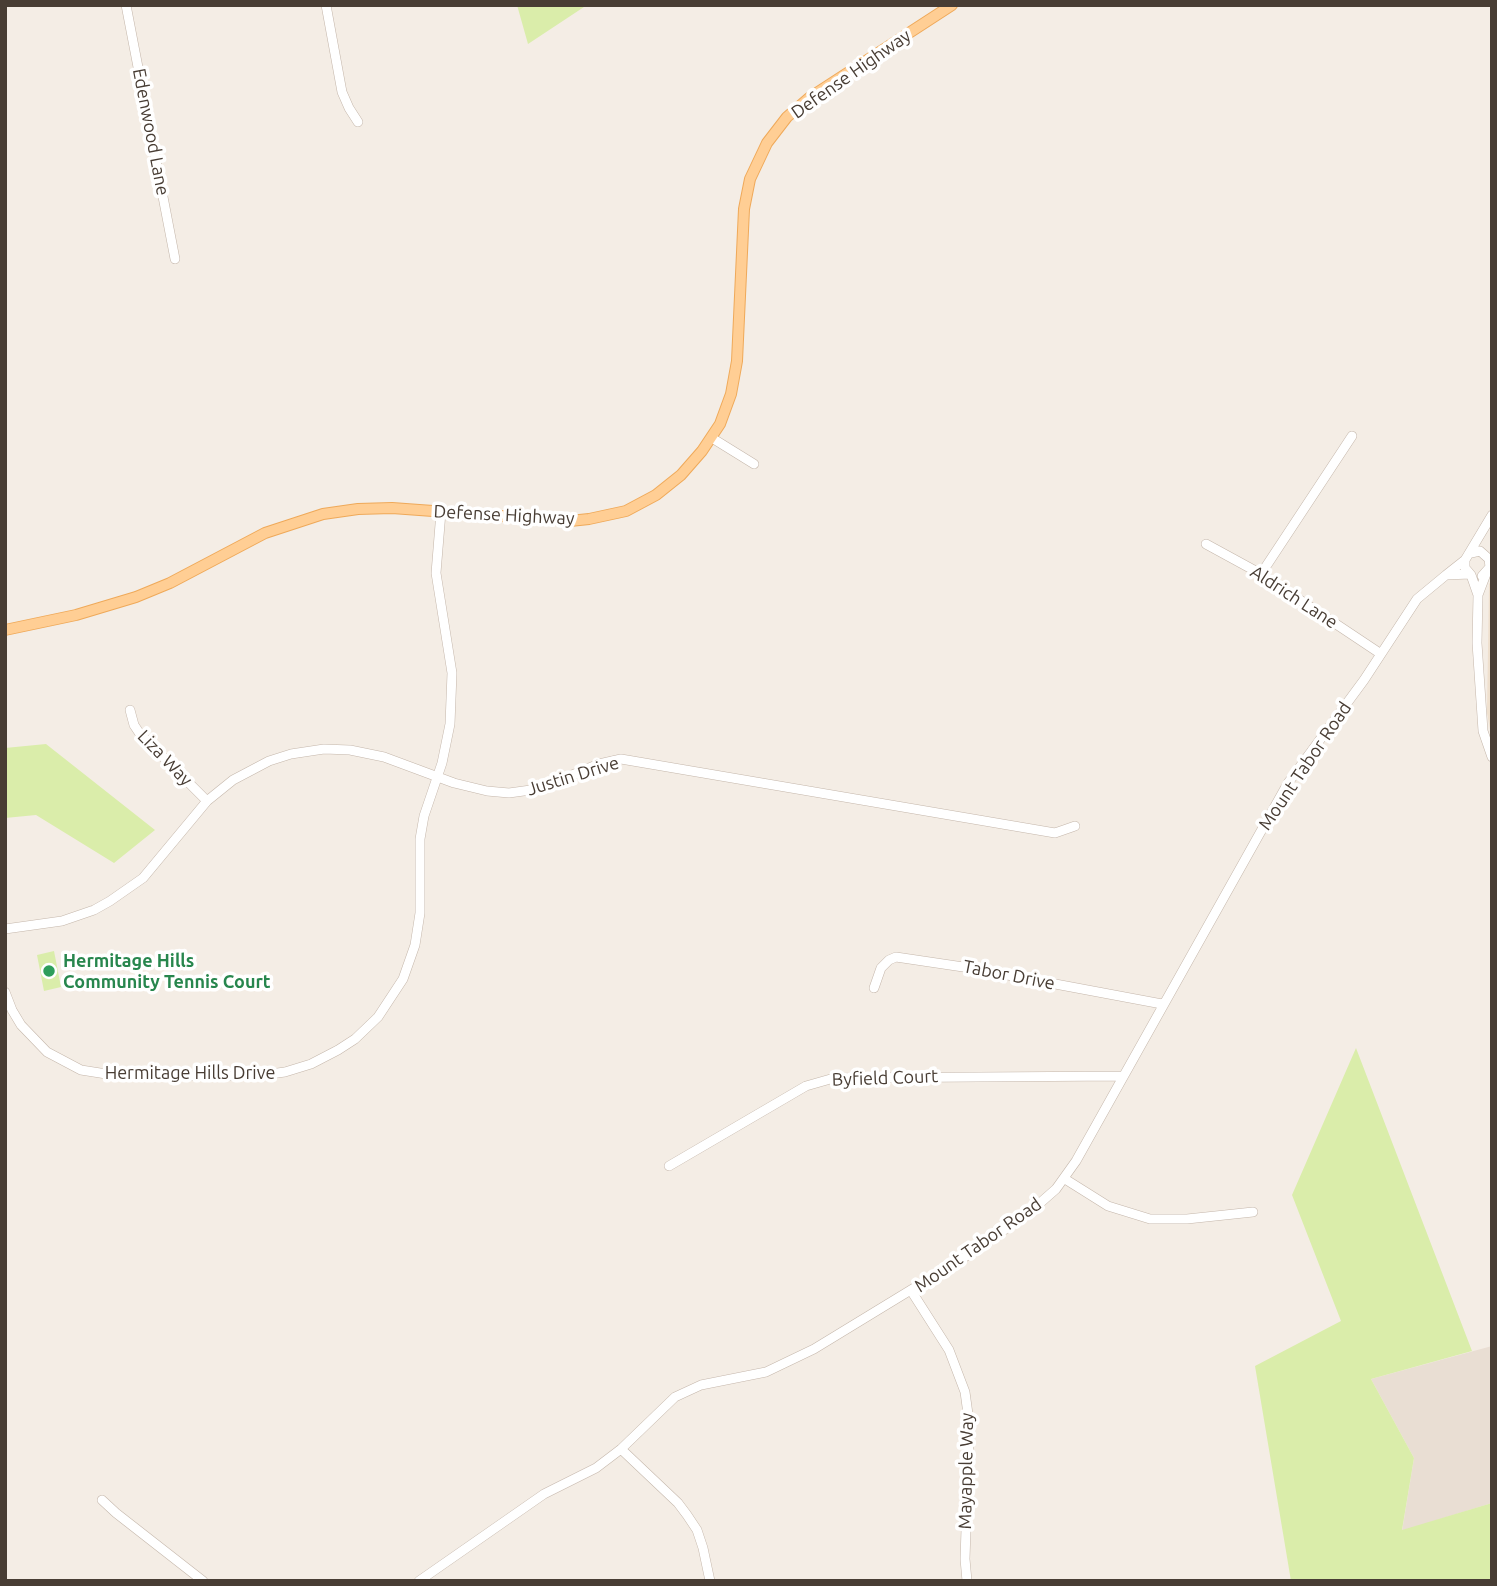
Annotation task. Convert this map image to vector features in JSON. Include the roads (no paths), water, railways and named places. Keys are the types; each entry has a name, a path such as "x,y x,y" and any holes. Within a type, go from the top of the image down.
{"main road":[{"name":"Defense Highway","path":"5,630 76,615 136,597 170,583 265,533 305,519 341,511 367,509 441,512 570,521 609,516 642,503 669,485 692,464 712,438 727,408 734,380 744,209 750,179 761,153 787,117 809,98 952,5"}],"street":[{"name":"Edenwood Lane","path":"126,5 175,259"},
{"path":"326,5 342,92 358,122"},
{"path":"1261,574 1352,436"},
{"path":"712,438 754,464"},
{"name":"Hermitage Hills Drive","path":"5,992 21,1025 39,1045 59,1060 92,1073 119,1076 261,1075 285,1072 325,1058 355,1039 378,1017 396,993 415,945 419,913 420,839 450,724 452,699 449,652 436,573 441,512"},
{"path":"1478,595 1465,568 1468,556 1492,515"},
{"path":"1485,528 1490,567 1478,595 1477,643 1481,715 1486,744 1492,757"},
{"name":"Aldrich Lane","path":"1206,544 1261,574 1381,654"},
{"path":"1468,556 1480,551 1487,555"},
{"name":"Mount Tabor Road","path":"419,1581 544,1494 596,1468 621,1449 665,1404 685,1391 781,1366 814,1349 912,1292 973,1252 1032,1210 1065,1180 1288,783 1417,599 1468,556"},
{"path":"1447,575 1470,574 1478,577 1486,574"},
{"name":"Liza Way","path":"130,710 140,734 207,801"},
{"name":"Justin Drive","path":"5,929 62,921 94,910 128,890 157,863 207,801 233,780 269,761 291,754 324,749 367,753 478,790 524,792 552,785 599,764 621,759 1055,833 1075,826"},
{"name":"Tabor Drive","path":"874,988 881,968 896,957 1162,1004"},
{"name":"Byfield Court","path":"669,1166 806,1086 834,1078 1123,1076"},
{"path":"1065,1180 1106,1205 1150,1219 1187,1219 1253,1212"},
{"name":"Mayapple Way","path":"912,1292 949,1350 965,1392 969,1441 965,1559 967,1581"},
{"path":"621,1449 688,1515 703,1548 709,1581"},
{"path":"102,1500 203,1581"}],"place":[{"name":"Hermitage Hills Community Tennis Court","path":"49,971"}]}
